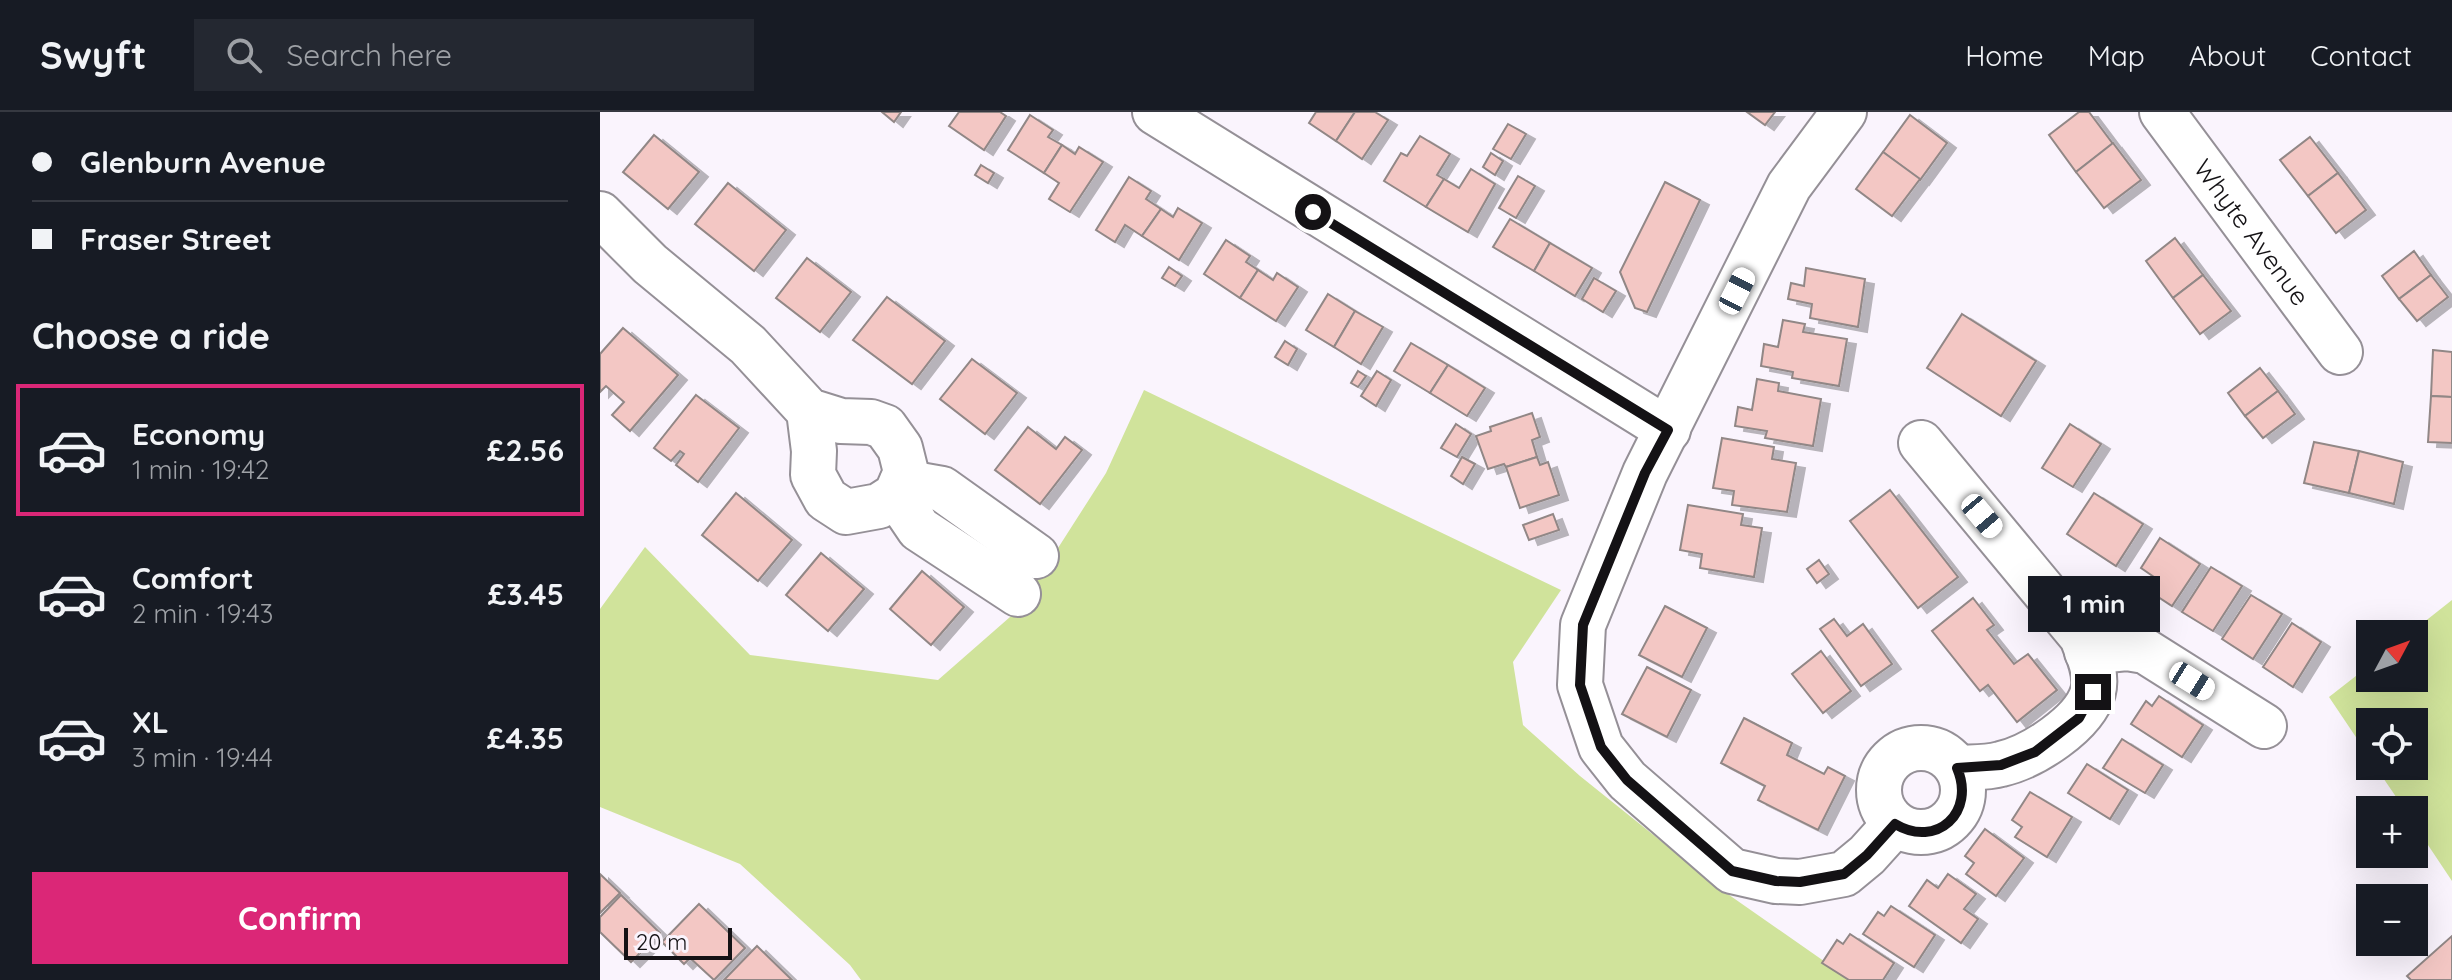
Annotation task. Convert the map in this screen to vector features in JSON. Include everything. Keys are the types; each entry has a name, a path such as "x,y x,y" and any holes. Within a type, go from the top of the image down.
{"street":[{"path":"1155,112 1668,430"},
{"path":"1844,112 1789,186 1645,473 1583,625 1580,685 1601,747 1627,780 1732,871 1776,881 1800,882 1844,874 1867,855 1895,824"},
{"name":"Whyte Avenue","path":"2162,112 2340,352"},
{"path":"600,214 650,264 748,345 809,411 841,421 871,422 885,427 900,448 906,472 899,488 879,506 846,512 826,499 813,475 814,451 809,411"},
{"path":"1921,443 2082,637 2093,670 2093,692 2079,718 2035,752 2001,765 1957,768"},
{"path":"899,488 942,489 1027,575"},
{"path":"2087,652 2127,648 2145,651 2264,726"},
{"path":"1921,747 1935,750 1948,757 1957,768 1963,781 1964,795 1960,808 1941,828 1928,833 1914,833 1895,824 1882,808 1878,794 1879,780 1885,767 1907,750 1921,747"}],"green space":[{"path":"1144,390 1561,590 1513,662 1523,725 1580,776 1722,890 1851,980 861,980 850,965 740,864 600,807 600,609 645,547 750,655 938,680 1019,609 1106,473"},
{"path":"2452,600 2452,881 2428,845 2428,796 2395,796 2385,780 2428,780 2428,708 2356,708 2356,737 2329,697 2356,676 2356,692 2428,692 2427,620"}],"building":[{"path":"882,112 901,112 894,122"},
{"path":"959,112 1000,112 1006,116 984,150 949,126"},
{"path":"1316,112 1355,112 1336,141 1309,123"},
{"path":"1355,112 1375,112 1388,120 1362,159 1336,141"},
{"path":"1747,112 1775,112 1765,125"},
{"path":"2079,112 2089,112 2113,144 2076,172 2049,135"},
{"path":"1030,115 1053,130 1048,137 1062,145 1044,173 1008,150"},
{"path":"1910,115 1947,143 1920,180 1883,152"},
{"path":"1508,124 1526,134 1511,159 1493,149"},
{"path":"654,135 699,172 668,209 623,172"},
{"path":"1420,136 1450,154 1437,175 1444,179 1426,207 1384,181 1401,153 1407,156"},
{"path":"2310,137 2338,173 2308,196 2280,160"},
{"path":"2113,143 2141,180 2104,208 2076,172"},
{"path":"1062,145 1075,154 1079,147 1103,162 1070,212 1049,199 1059,183 1044,173"},
{"path":"1883,152 1920,179 1892,216 1856,189"},
{"path":"1491,153 1503,161 1495,175 1483,167"},
{"path":"981,165 994,173 988,183 975,175"},
{"path":"1471,169 1495,184 1468,232 1426,207 1444,179 1459,188"},
{"path":"2338,173 2366,210 2336,233 2308,196"},
{"path":"1518,176 1535,186 1516,218 1499,208"},
{"path":"1129,177 1151,191 1146,199 1161,209 1142,236 1125,225 1115,242 1096,230"},
{"path":"1665,182 1700,200 1647,312 1635,308 1620,272"},
{"path":"728,183 786,230 754,271 695,224"},
{"path":"1178,208 1202,223 1179,260 1142,236 1161,209 1173,217"},
{"path":"1510,219 1550,243 1534,271 1493,247"},
{"path":"2175,238 2203,275 2173,298 2146,261"},
{"path":"1226,240 1250,256 1246,262 1258,270 1240,298 1204,274"},
{"path":"1550,243 1592,268 1575,296 1534,271"},
{"path":"2414,251 2431,275 2399,299 2382,276"},
{"path":"807,258 851,292 820,332 776,298"},
{"path":"1169,267 1182,276 1175,286 1162,278"},
{"path":"1806,268 1865,279 1858,327 1810,318 1812,304 1788,299 1791,283 1804,286"},
{"path":"1258,270 1273,280 1277,273 1298,287 1276,321 1240,298"},
{"path":"2203,275 2231,311 2200,334 2173,298"},
{"path":"2431,275 2448,297 2417,321 2399,299"},
{"path":"1594,278 1616,291 1603,312 1582,299"},
{"path":"1328,294 1355,311 1334,347 1306,330"},
{"path":"887,297 945,341 912,384 853,340"},
{"path":"1355,311 1383,327 1361,364 1334,347"},
{"path":"1962,314 2036,361 2001,416 1927,368"},
{"path":"1783,320 1805,324 1803,332 1847,339 1839,386 1792,378 1793,372 1761,366 1764,344 1778,347"},
{"path":"623,328 678,375 630,431 612,415 624,402 606,386 600,392 600,354"},
{"path":"1285,341 1297,349 1288,365 1275,357"},
{"path":"1411,343 1448,365 1430,393 1394,371"},
{"path":"2433,350 2452,352 2452,397 2431,396"},
{"path":"972,359 1017,393 985,434 940,399"},
{"path":"1448,365 1485,388 1467,416 1430,393"},
{"path":"2260,368 2278,391 2245,416 2228,393"},
{"path":"1358,371 1366,376 1358,387 1351,383"},
{"path":"1377,371 1391,380 1376,406 1361,396"},
{"path":"1757,379 1779,383 1778,391 1821,399 1813,446 1765,438 1767,431 1735,426 1738,407 1752,410"},
{"path":"2278,391 2295,414 2263,438 2245,416"},
{"path":"696,395 739,428 698,482 676,465 684,454 680,451 671,461 654,448"},
{"path":"2431,396 2452,397 2452,443 2428,442"},
{"path":"1532,413 1540,437 1532,440 1537,457 1488,469 1476,436 1491,431 1490,427"},
{"path":"1456,424 1471,434 1457,457 1441,448"},
{"path":"2070,424 2101,444 2073,487 2042,468"},
{"path":"1028,427 1056,449 1065,437 1082,450 1040,504 995,470"},
{"path":"1722,438 1774,447 1772,459 1796,463 1787,512 1732,505 1734,491 1713,488"},
{"path":"2314,442 2359,451 2349,493 2304,483"},
{"path":"2359,451 2403,462 2394,504 2349,493"},
{"path":"1462,457 1475,464 1463,484 1451,476"},
{"path":"1537,457 1540,465 1548,462 1559,495 1520,508 1506,467"},
{"path":"1890,490 1958,577 1918,608 1850,521"},
{"path":"736,493 792,540 758,581 702,535"},
{"path":"2094,493 2143,524 2116,566 2067,534"},
{"path":"1688,505 1743,514 1741,525 1762,528 1754,577 1700,568 1702,554 1680,550"},
{"path":"1553,514 1559,530 1529,540 1523,525"},
{"path":"2160,538 2200,564 2172,606 2146,589 2154,577 2141,568"},
{"path":"821,553 864,589 828,631 786,595"},
{"path":"1819,560 1829,574 1817,583 1807,569"},
{"path":"2211,567 2242,586 2213,631 2182,612"},
{"path":"922,571 964,607 931,645 890,609"},
{"path":"2251,595 2282,614 2253,659 2222,639"},
{"path":"1973,598 1994,625 1987,630 2014,664 2028,654 2057,690 2017,722 1988,685 1980,691 1932,631"},
{"path":"1665,606 1707,628 1682,677 1639,655"},
{"path":"1834,619 1847,636 1863,624 1892,664 1861,686 1820,629"},
{"path":"2292,623 2321,642 2293,687 2263,667"},
{"path":"1821,651 1851,691 1823,713 1792,674"},
{"path":"1647,667 1691,690 1667,737 1622,714"},
{"path":"2159,696 2203,725 2182,757 2131,724 2146,701 2152,706"},
{"path":"1744,718 1792,743 1787,755 1824,774 1828,767 1845,776 1818,830 1758,800 1765,786 1721,763"},
{"path":"2122,739 2163,765 2145,793 2103,768"},
{"path":"2087,764 2128,790 2110,819 2068,793"},
{"path":"2030,792 2072,817 2047,857 2015,837 2022,827 2012,820"},
{"path":"1985,829 2024,858 1996,896 1966,874 1974,863 1965,856"},
{"path":"600,874 620,893 600,913"},
{"path":"1948,874 1976,894 1964,909 1978,919 1961,943 1909,906 1927,880 1938,888"},
{"path":"621,895 660,933 631,962 600,932 600,917"},
{"path":"699,904 745,948 714,980 690,958 684,964 662,942"},
{"path":"1891,906 1935,935 1914,967 1863,934 1878,912 1884,916"},
{"path":"1850,934 1894,963 1883,980 1849,980 1822,963 1837,940 1843,944"},
{"path":"2452,936 2452,980 2411,980 2407,976"},
{"path":"757,946 792,980 724,980"}],"route":[{"path":"1313,212 1668,430 1645,473 1583,625 1580,685 1601,747 1627,780 1732,871 1776,881 1820,880 1844,874 1867,855 1895,824 1914,833 1928,833 1941,828 1960,808 1964,795 1963,781 1957,768 2001,765 2035,752 2079,718 2093,692"}]}
